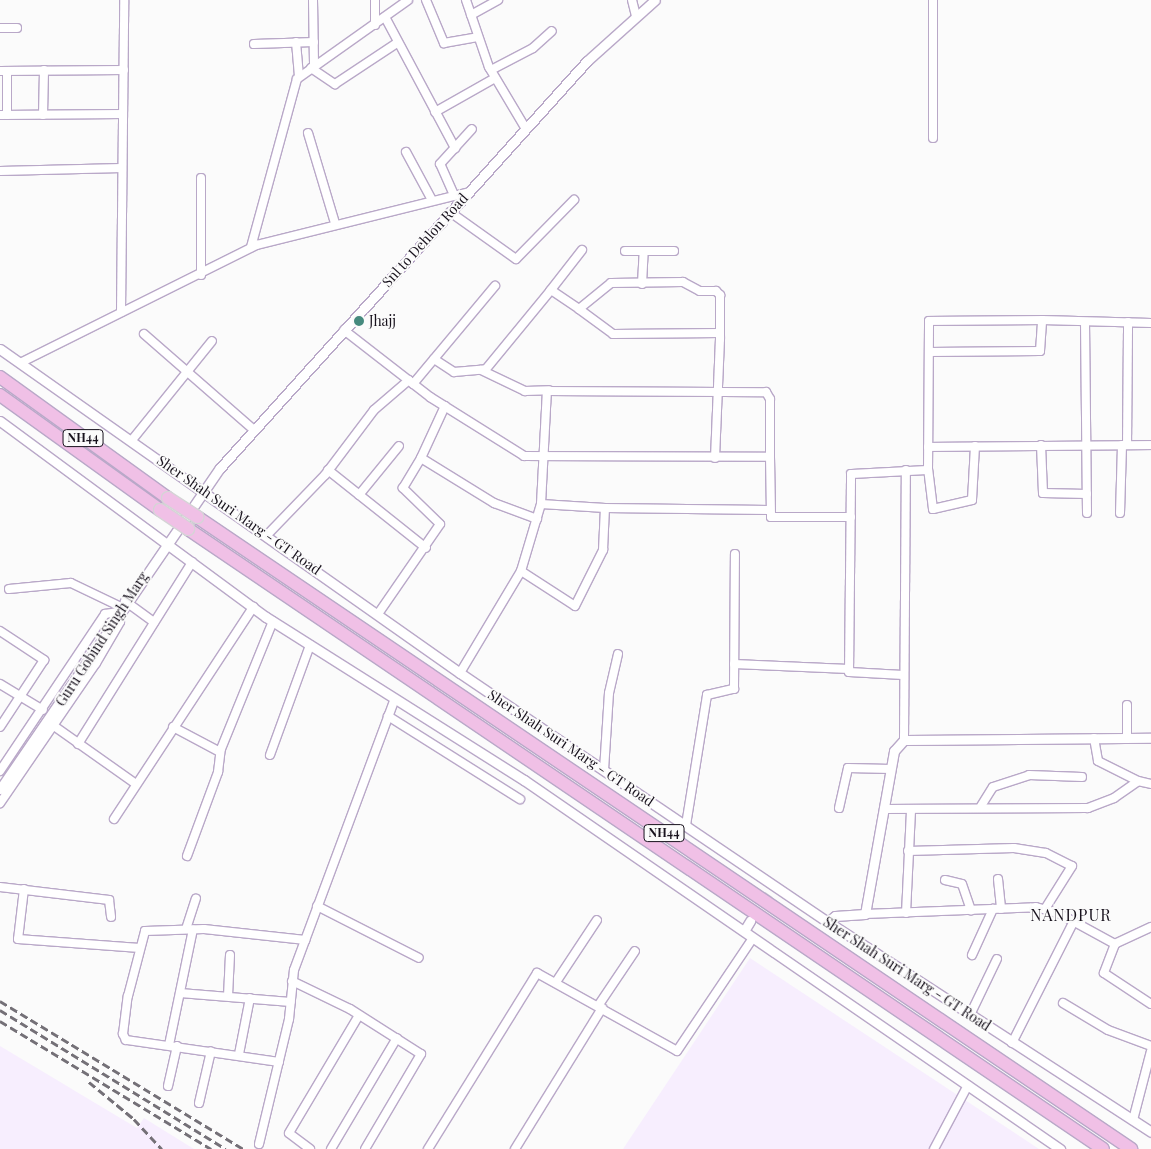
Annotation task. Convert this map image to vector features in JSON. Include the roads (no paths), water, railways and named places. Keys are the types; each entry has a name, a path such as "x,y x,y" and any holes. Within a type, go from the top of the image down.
{"highway":[{"name":"Sher Shah Suri Marg - GT Road","path":"0,377 197,518 1131,1149"},
{"name":"NH44","path":"0,396 160,510 1103,1149"}],"street":[{"path":"121,312 124,0"},
{"path":"312,67 314,42 313,0"},
{"path":"375,0 375,24"},
{"path":"299,76 408,0"},
{"path":"426,0 444,43 477,37"},
{"path":"466,0 477,37 491,70 526,129"},
{"path":"470,15 498,0"},
{"path":"632,0 636,16"},
{"name":"Snl to Dehlon Road","path":"203,489 587,61 655,0"},
{"path":"933,0 933,138"},
{"path":"385,17 397,43 455,148"},
{"path":"0,28 17,28"},
{"path":"491,70 534,48 552,31"},
{"path":"251,247 299,76 296,42"},
{"path":"254,44 314,42"},
{"path":"312,67 335,84 397,43"},
{"path":"43,115 44,70"},
{"path":"123,114 4,115 4,71 124,70"},
{"path":"435,112 495,78"},
{"path":"454,195 440,166 472,130"},
{"path":"308,133 335,223"},
{"path":"406,152 432,200"},
{"path":"0,171 122,168"},
{"path":"200,178 201,275"},
{"path":"20,363 121,312 201,275 251,247 335,223 469,192"},
{"path":"450,212 516,259 574,200"},
{"path":"434,359 452,372 487,367 582,250"},
{"path":"625,251 674,251"},
{"path":"642,284 644,251"},
{"path":"579,309 607,284 685,282 700,291 718,292 720,333 719,391 715,458"},
{"path":"267,535 328,470 374,410 411,382 434,359 495,286"},
{"path":"550,290 613,334 720,333"},
{"path":"975,446 970,501 933,509 928,470 930,320 1042,320 1151,323"},
{"path":"929,352 1040,351 1042,320"},
{"path":"1085,322 1087,513"},
{"path":"1120,513 1128,322"},
{"path":"344,330 411,382 521,455 546,459 770,457"},
{"path":"144,334 254,430"},
{"path":"132,440 212,341"},
{"name":"Sher Shah Suri Marg - GT Road","path":"0,349 203,489 460,673 828,922 1151,1132"},
{"path":"478,369 525,391 719,391 769,394 769,510 773,518 851,517"},
{"path":"460,673 521,571 541,504 546,459 549,390"},
{"path":"378,614 426,548 440,522 403,488 421,458 445,406"},
{"path":"0,421 273,621 394,700 524,780 1060,1149"},
{"path":"928,447 1086,444 1151,445"},
{"path":"1041,445 1043,493 1087,494"},
{"path":"359,495 399,446"},
{"path":"421,458 494,503 536,519"},
{"path":"328,470 426,548"},
{"path":"904,740 906,470"},
{"path":"903,675 852,675 848,669 852,473 928,470"},
{"name":"Guru Gobind Singh Marg","path":"0,789 119,610 203,489"},
{"path":"541,504 605,508 769,510"},
{"path":"521,571 577,606 603,550 605,508"},
{"path":"686,825 706,697 733,691 735,554"},
{"path":"78,744 192,562"},
{"path":"9,589 76,583 119,610 154,622"},
{"path":"114,819 253,607"},
{"path":"0,771 43,710 105,614 119,610"},
{"path":"0,803 54,726 119,624 119,610"},
{"path":"187,856 218,772 220,752 273,621"},
{"path":"0,630 44,658 0,727"},
{"path":"270,756 310,645"},
{"path":"604,770 609,693 618,654"},
{"path":"734,664 848,669"},
{"path":"0,684 43,710"},
{"path":"259,1144 279,1062 291,1002 292,981 317,906 394,700"},
{"path":"1127,705 1127,738"},
{"path":"388,716 520,799"},
{"path":"54,726 136,784"},
{"path":"173,727 220,752"},
{"path":"1094,738 1098,761 1138,781 1151,784"},
{"path":"865,914 895,749 904,740 1151,738"},
{"path":"839,808 848,768 891,770"},
{"path":"981,806 993,787 1029,775 1082,777"},
{"path":"884,809 981,806 1091,807 1138,781"},
{"path":"906,914 911,809"},
{"path":"908,851 1014,848 1046,852 1072,866 1046,909"},
{"path":"972,955 997,909 998,879"},
{"path":"945,880 962,884 971,910"},
{"path":"769,894 775,886"},
{"path":"0,887 108,900 111,918"},
{"path":"24,889 18,939 140,948"},
{"path":"168,1086 189,929 196,899"},
{"path":"317,906 418,958"},
{"path":"828,922 835,916 865,914 1046,909 1074,921 1115,944"},
{"path":"556,982 597,920"},
{"path":"1012,1043 1074,921"},
{"path":"744,930 750,922"},
{"path":"1151,927 1115,944 1104,976 1151,1004"},
{"path":"279,1062 239,1054 124,1038 140,948 145,931 189,929 305,940"},
{"path":"428,1149 536,973 556,982 678,1051 754,938"},
{"path":"515,1149 635,951"},
{"path":"228,996 230,955"},
{"path":"970,1015 997,959"},
{"path":"292,981 359,1014 398,1038 421,1057 365,1149"},
{"path":"180,992 291,1002"},
{"path":"239,1054 250,998"},
{"path":"1063,1002 1108,1030 1151,1046"},
{"path":"310,1149 289,1133 359,1014"},
{"path":"332,1149 398,1038"},
{"path":"199,1103 211,1051"},
{"path":"1133,1120 1151,1051"},
{"path":"934,1149 968,1084"}],"tunnel":[{"path":"753,917 769,894"}],"railway":[{"path":"0,1001 243,1149"},
{"path":"0,1010 226,1149"},
{"path":"0,1021 211,1149"},
{"path":"89,1082 134,1119 162,1149"}],"place":[{"name":"Jhajj","path":"359,321"}],"district":[{"name":"NANDPUR","path":"1071,915"}]}
